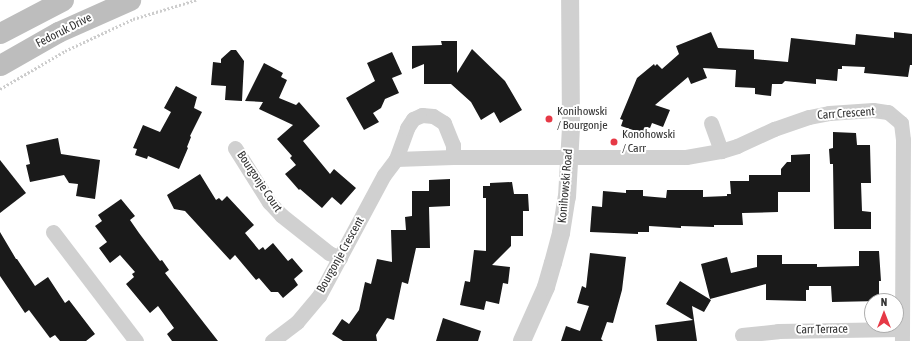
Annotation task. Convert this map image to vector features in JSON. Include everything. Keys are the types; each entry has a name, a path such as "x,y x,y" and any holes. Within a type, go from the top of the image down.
{"main road":[{"path":"0,33 63,0"},
{"name":"Fedoruk Drive","path":"0,65 58,32 130,0"}],"street":[{"name":"Konihowski Road","path":"522,341 546,287 561,233 566,198 571,128 570,0"},
{"name":"Carr Crescent","path":"569,157 679,157 721,151 738,146 791,123 829,113 873,110 888,112 901,123 904,140 902,335"},
{"name":"Bourgonje Crescent","path":"272,341 297,322 319,296 384,175 396,159 407,128 413,119 422,115 433,116 444,123 453,145 454,157"},
{"path":"711,123 721,151"},
{"name":"Bourgonje Court","path":"235,148 269,202 281,215 329,253 340,258"},
{"path":"396,159 454,157 569,157"},
{"path":"53,232 136,341"},
{"name":"Carr Terrace","path":"742,335 778,331 902,335"}],"path":[{"path":"0,89 65,51 133,19 196,0"}],"building":[{"path":"711,32 718,48 754,50 754,59 788,62 791,38 855,45 856,34 894,38 894,32 912,34 912,65 910,65 908,77 864,73 865,67 842,66 842,69 838,69 837,81 816,79 816,84 785,81 782,84 772,84 771,96 755,94 755,88 735,87 736,70 703,68 707,78 691,84 688,77 655,105 670,110 663,127 652,123 650,128 647,127 645,134 621,126 623,120 620,119 637,78 654,64 655,66 657,64 662,69 679,54 676,46"},
{"path":"441,41 457,41 457,73 472,49 505,81 522,110 500,123 494,112 481,120 471,102 451,84 424,84 424,64 412,69 412,46 442,45"},
{"path":"231,50 236,50 244,61 242,101 225,100 226,86 211,85 213,62 221,63 221,59"},
{"path":"392,52 402,74 392,78 399,93 385,99 381,108 373,113 379,122 364,130 346,98 375,81 367,63"},
{"path":"264,63 283,73 281,77 287,80 279,98 296,105 299,102 320,126 303,141 330,174 334,169 356,188 341,205 332,197 322,208 300,189 299,190 285,174 296,165 290,158 292,156 277,139 293,125 259,109 263,102 245,101"},
{"path":"176,86 197,97 194,108 202,112 190,136 188,148 179,169 148,156 147,159 135,155 137,149 133,148 143,125 160,132 171,112 164,108"},
{"path":"833,132 856,133 857,145 870,145 871,183 861,183 862,211 871,212 871,229 834,229 833,164 830,164 829,149 833,148"},
{"path":"58,138 61,154 100,160 95,199 76,196 78,184 69,183 64,175 30,182 26,165 30,164 26,145"},
{"path":"810,154 810,192 778,192 778,212 742,213 743,225 714,225 714,227 681,226 681,228 649,226 649,232 638,232 638,234 590,232 592,206 602,207 603,191 626,193 626,190 643,190 643,196 666,198 667,190 703,190 703,197 727,196 727,194 731,194 730,181 749,181 749,175 781,175 781,169 787,162 791,162 791,155"},
{"path":"0,160 26,193 0,213"},
{"path":"200,174 216,200 219,198 222,201 227,196 254,225 245,233 259,250 263,247 265,250 273,243 288,261 292,258 303,271 294,279 298,285 283,298 278,292 271,292 259,278 256,280 235,255 230,260 185,211 174,209 167,195"},
{"path":"450,179 450,206 429,207 430,248 416,248 408,284 402,282 394,320 387,318 376,335 377,341 343,341 332,334 342,319 349,324 359,310 365,282 371,284 377,259 392,262 391,230 406,230 405,217 412,216 412,191 429,191 429,180"},
{"path":"512,182 514,194 528,194 529,211 523,211 523,236 511,236 511,246 492,265 510,267 508,284 503,283 499,304 486,301 484,310 460,305 465,281 470,282 474,250 486,251 486,198 483,198 483,186 490,186 490,183"},
{"path":"121,199 135,216 130,220 160,261 162,260 169,270 165,273 218,341 172,341 167,334 174,328 158,306 150,313 126,284 134,277 132,274 135,272 120,255 110,263 99,248 107,242 95,226 102,221 98,215"},
{"path":"0,232 16,259 35,286 48,277 65,303 69,300 95,334 86,341 60,341 55,335 50,338 29,310 25,313 0,276"},
{"path":"859,251 879,251 881,281 879,281 879,293 864,293 864,301 832,302 831,286 809,286 809,290 806,290 806,301 766,300 766,284 710,299 701,264 727,257 731,273 757,267 757,255 782,255 782,264 817,264 817,267 859,266"},
{"path":"590,253 626,257 622,290 613,323 607,322 601,339 603,341 561,341 566,326 580,331 589,306 577,303 582,286 586,288"},
{"path":"680,281 711,300 704,312 692,306 697,341 657,341 655,325 693,320 666,304"},
{"path":"443,318 481,331 478,341 436,341"}],"place":[{"name":"Konihowski / Bourgonje","path":"549,119"},
{"name":"Konohowski / Carr","path":"614,142"}]}
